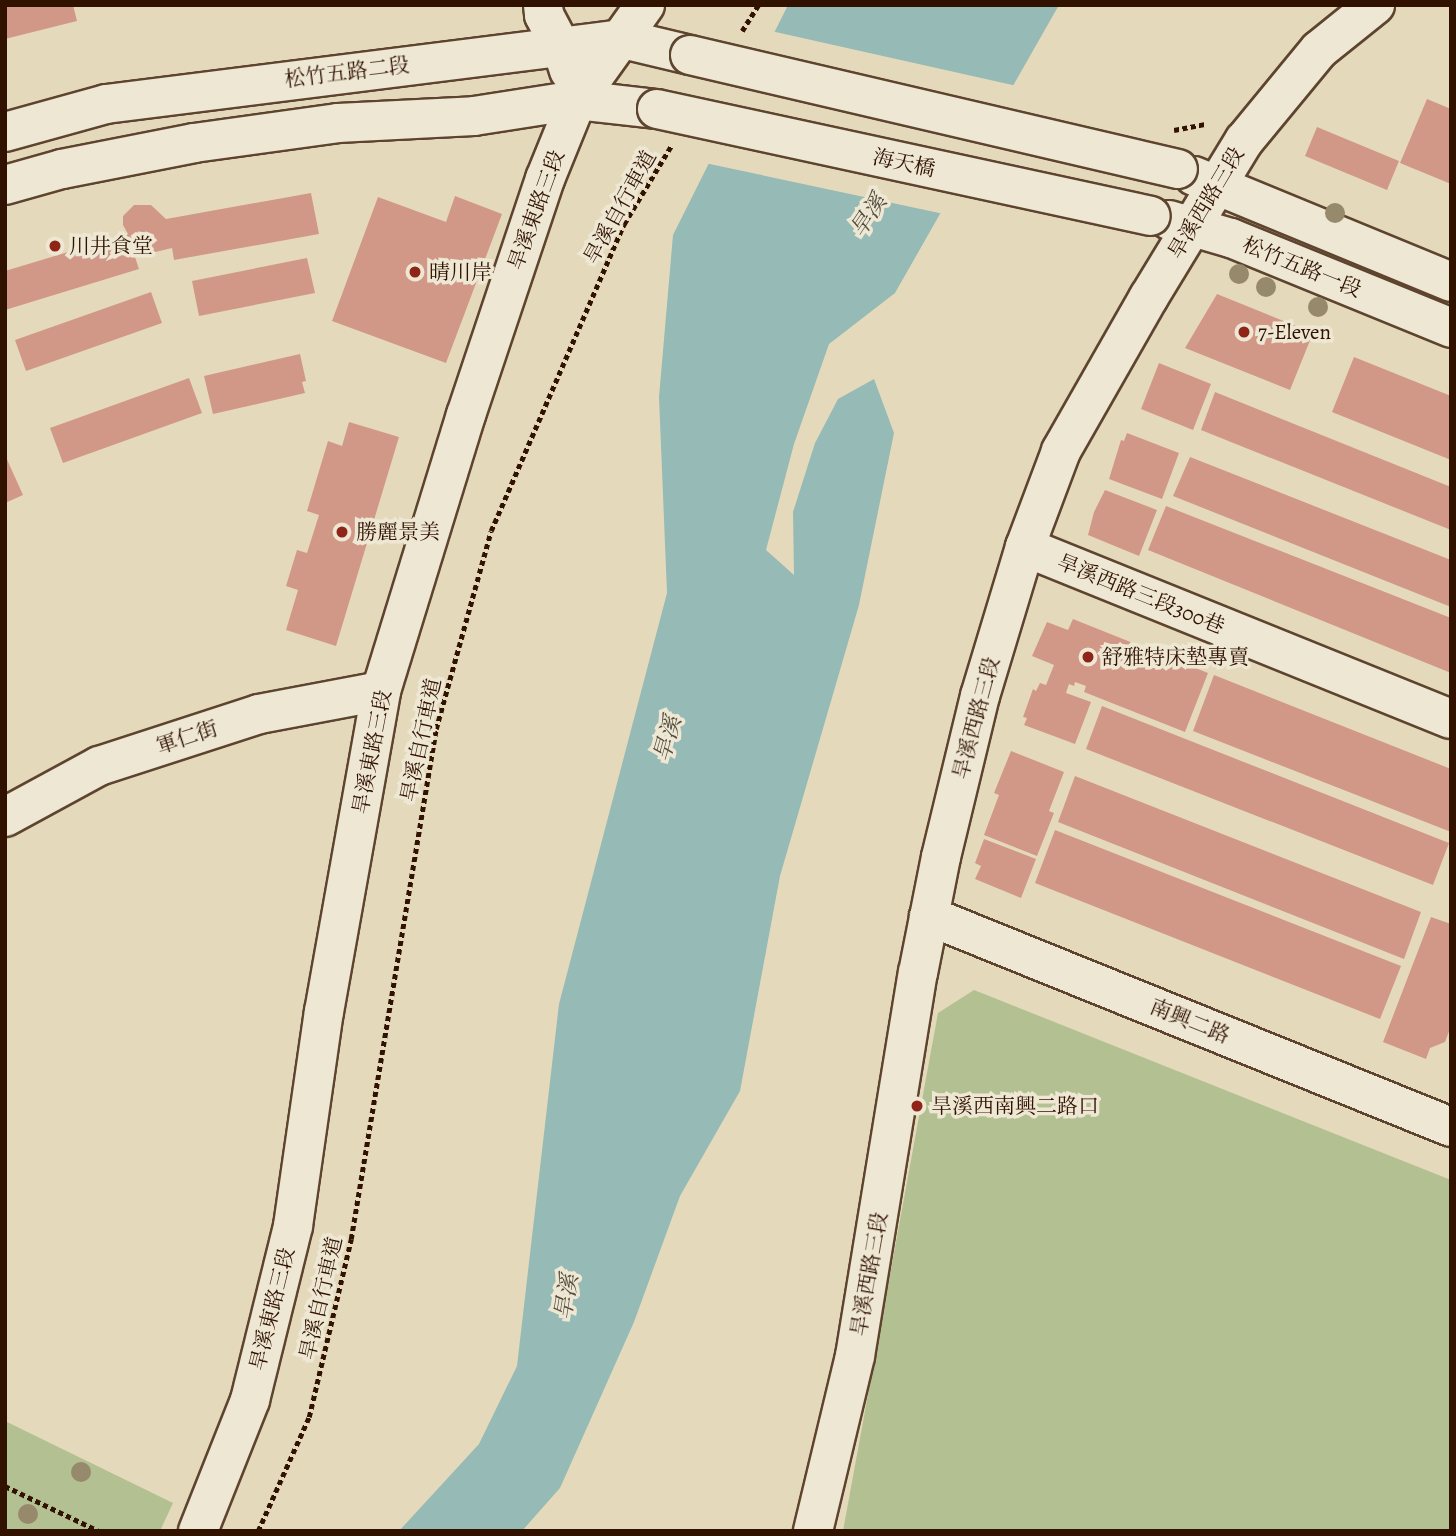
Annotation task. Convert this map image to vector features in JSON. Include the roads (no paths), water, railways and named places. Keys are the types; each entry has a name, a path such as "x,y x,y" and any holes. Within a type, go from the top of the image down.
{"street":[{"path":"5,185 62,169 194,143 338,123 474,116 577,100 562,49 544,15 543,5"},
{"name":"旱溪東路三段","path":"198,1531 250,1400 293,1226 324,1012 381,691 470,403 545,179 577,100 645,5"},
{"name":"旱溪西路三段","path":"813,1531 855,1356 929,916 980,696 1026,547 1061,451 1244,141 1319,50 1375,5"},
{"name":"松竹五路二段","path":"7,125 106,104 273,81 562,49 623,39 1178,170"},
{"name":"海天橋","path":"577,100 657,109 1151,216"},
{"name":"松竹五路一段","path":"1178,170 1451,282"},
{"name":"松竹五路一段","path":"1151,216 1192,226 1451,328"},
{"name":"旱溪西路三段300巷","path":"1026,547 1451,719"},
{"name":"軍仁街","path":"5,817 99,766 259,714 381,691"},
{"name":"南興二路","path":"929,916 1448,1120"}],"water":[{"name":"旱溪","path":"788,5 1059,5 895,293 829,344 794,444 766,550 794,575 793,512 815,443 838,399 874,379 894,433 859,605 780,876 740,1091 680,1196 634,1322 560,1488 522,1531 399,1531 479,1444 517,1366 559,1004 667,593 659,397 673,235"}],"place":[{"name":"川井食堂","path":"55,246"},
{"name":"晴川岸","path":"415,272"},
{"name":"7-Eleven","path":"1244,332"},
{"name":"勝麗景美","path":"342,532"},
{"name":"舒雅特床墊專賣","path":"1088,657"},
{"name":"旱溪西南興二路口","path":"917,1106"}]}
